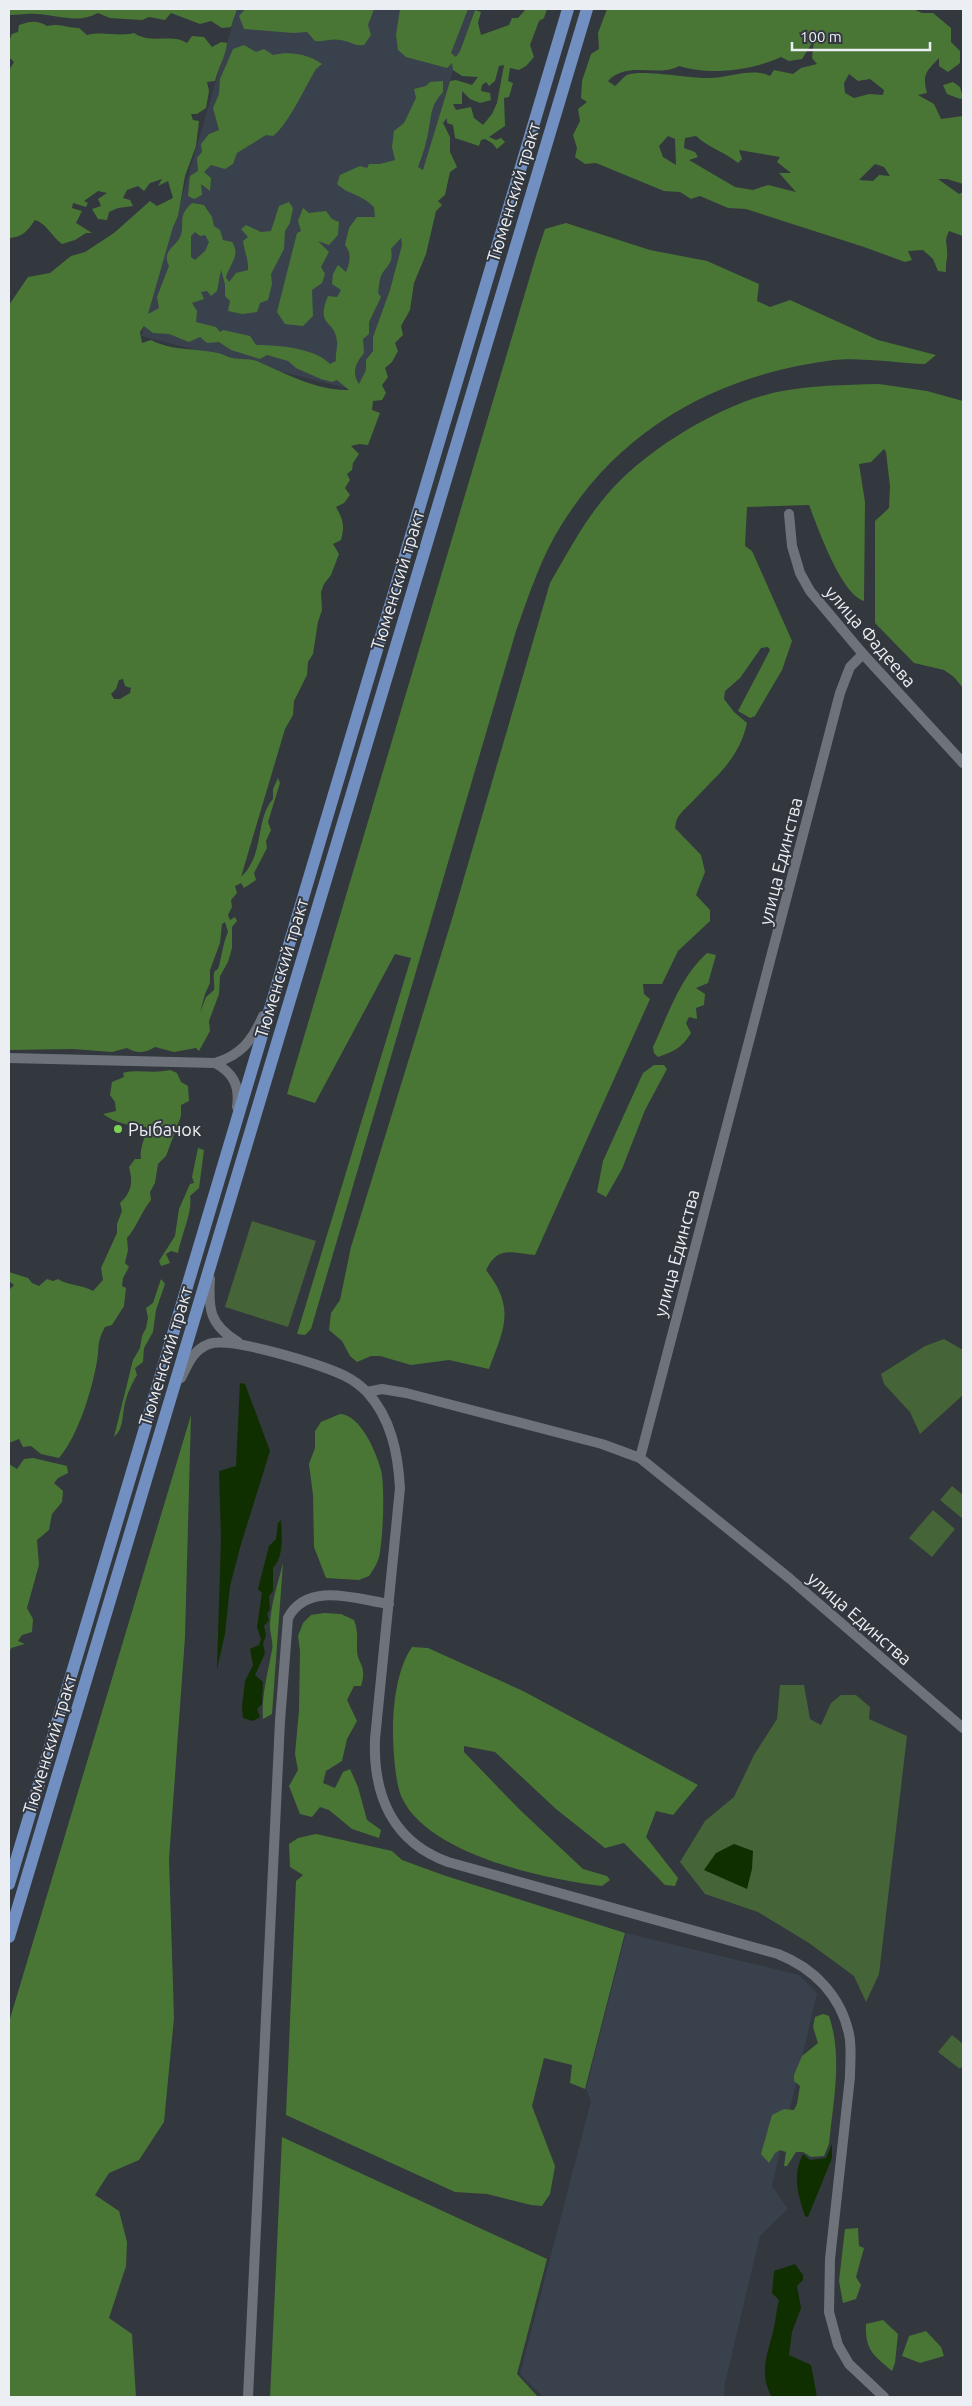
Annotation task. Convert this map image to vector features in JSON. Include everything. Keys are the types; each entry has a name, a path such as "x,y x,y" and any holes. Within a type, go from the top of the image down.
{"main road":[{"name":"Тюменский тракт","path":"9,1884 568,9"},
{"name":"Тюменский тракт","path":"9,1937 587,9"}],"street":[{"name":"улица Фадеева","path":"789,514 792,546 800,573 822,607 963,763"},
{"name":"улица Единства","path":"863,654 850,667 840,693 640,1458 789,1578 963,1728"},
{"path":"9,1058 215,1063 240,1052 252,1039 280,976"},
{"path":"215,1063 230,1073 237,1086 234,1130"},
{"path":"211,1262 209,1296 212,1316 221,1330 244,1345"},
{"path":"170,1399 190,1360 198,1350 217,1342 244,1345 347,1377 367,1392 387,1422 396,1448 399,1472 399,1502 375,1739 375,1766 378,1782 389,1812 396,1825 412,1844 448,1862 778,1954 802,1965 826,1986 834,1996 850,2035 850,2077 830,2259 829,2312 838,2345 849,2364 884,2397"},
{"path":"367,1392 382,1389 406,1393 602,1444 640,1458"},
{"path":"248,2397 280,1721 288,1618 292,1610 303,1600 320,1595 389,1604"}],"shaded area":[{"path":"9,9 237,9 231,27 222,28 211,21 200,24 171,13 165,20 149,17 142,20 110,18 98,13 83,18 33,14 9,15"},
{"path":"237,9 475,9 453,70 361,392 141,336"},
{"path":"245,9 374,9 368,25 371,35 364,45 360,45 337,40 315,41 307,32 293,33 244,29 239,16"},
{"path":"400,9 468,9 451,53 456,57 475,10 481,12 478,23 481,35 509,25 512,18 518,18 526,9 547,9 544,18 539,21 530,45 534,57 526,66 519,70 510,68 508,81 513,83 509,97 504,98 505,126 489,137 496,140 501,138 505,142 497,149 485,139 481,140 479,146 455,138 453,125 447,123 447,118 443,123 450,137 450,152 457,167 450,172 445,195 438,201 442,205 436,211 426,254 414,283 410,310 401,326 403,335 395,343 398,351 392,362 385,368 388,377 382,385 386,393 382,400 373,401 372,410 380,413 368,445 359,444 351,446 359,454 353,463 352,470 347,474 350,480 345,488 350,495 344,503 336,507 342,519 343,527 341,540 333,544 339,554 331,575 321,592 322,610 318,622 313,654 308,662 307,675 294,701 293,715 285,729 241,877 249,868 254,858 267,807 273,799 273,789 278,778 280,783 268,822 271,830 266,841 267,848 254,873 256,880 244,888 241,883 235,886 237,893 231,900 232,907 228,915 230,920 235,917 237,921 232,927 232,948 228,962 220,976 219,994 209,1021 210,1031 199,1051 196,1048 174,1052 155,1047 141,1052 127,1048 112,1052 73,1049 9,1050 9,305 28,277 50,273 71,256 85,252 114,233 150,201 157,206 173,198 168,181 158,186 162,179 150,183 144,191 138,186 127,190 123,198 130,200 133,206 118,208 109,212 107,220 98,219 92,209 101,206 98,199 107,193 98,191 84,201 88,203 86,207 73,203 72,208 82,211 76,223 92,233 86,233 75,240 62,244 42,224 35,220 25,232 10,238 9,246 9,70 14,62 9,57 9,41 12,34 18,32 19,25 33,22 47,26 56,25 79,28 87,35 134,33 148,38 175,39 187,43 192,36 204,37 212,47 221,42 227,43 215,81 207,82 209,91 206,108 197,114 191,114 193,120 199,121 196,146 185,176 178,216 173,227 148,314 159,308 157,297 169,266 167,257 169,251 179,239 184,213 192,203 204,205 212,217 214,226 220,230 223,240 232,242 235,255 226,277 229,282 236,273 248,270 243,241 248,237 241,229 246,225 261,232 271,231 279,206 289,202 293,208 290,223 285,231 284,249 271,274 272,284 268,300 260,303 257,312 242,314 228,311 230,301 225,296 225,284 221,270 217,291 211,296 207,291 201,292 204,299 192,303 197,311 196,322 216,327 220,332 223,330 250,336 256,345 296,348 306,351 315,354 330,364 336,361 337,341 336,334 325,318 325,306 328,296 337,297 341,290 332,284 333,274 338,265 346,272 349,265 349,252 345,245 349,228 357,217 375,217 374,207 369,202 346,191 337,184 340,175 360,166 367,168 369,164 380,164 395,160 392,147 394,131 404,123 416,98 414,89 426,86 430,82 443,81 443,92 433,109 426,143 418,167 423,170 450,81 456,80 472,85 478,77 462,76 453,70 452,63 447,68 406,57 398,50 396,35","holes":["504,65 497,103 492,114 483,125 474,118 471,107 456,110 453,104 462,104 462,91 470,99 480,103 491,100 490,93 481,91 482,85 486,82 489,86 495,81 499,66","195,232 200,236 205,235 209,242 205,251 195,260 191,257 191,236","401,238 402,245 390,290 373,337 373,351 366,360 366,370 359,384 355,372 359,360 364,353 363,339 369,334 369,322 381,297 378,293 380,278 390,262 391,249","144,326 153,333 169,334 189,342 200,337 207,343 219,342 231,350 260,359 267,355 288,361 296,368 321,379 332,382 337,380 349,390 338,390 314,385 253,360 232,358 209,351 175,348 151,340 142,343 140,332","123,679 125,686 131,688 130,693 120,699 114,699 111,694 116,689 119,680","225,922 228,932 218,969 214,973 214,990 206,997 200,1013 210,983 210,970 220,943 222,924"]},
{"path":"607,9 913,9 922,13 933,13 951,28 951,42 960,51 960,63 948,72 939,66 939,58 926,74 927,93 918,95 934,104 941,119 963,116 963,184 947,179 938,179 959,194 963,192 963,236 949,231 946,240 946,272 938,271 933,259 923,250 908,251 912,260 905,262 746,209 728,208 700,196 691,199 680,192 664,191 596,163 585,164 575,157 577,148 573,135 580,121 578,109 587,102 581,98 582,81 591,54 599,49 598,33","holes":["814,40 812,58 817,64 801,68 793,74 774,70 770,76 748,73 716,78 701,78 634,73 624,77 615,86 608,81 625,71 662,70 679,66 704,71 718,71 745,68 770,62 781,57 789,61 802,59","849,74 858,81 870,79 884,90 883,95 869,94 854,98 845,93 844,83","668,136 675,139 676,165 663,157 659,146","696,136 738,163 742,159 739,150 780,157 777,162 791,173 779,173 796,192 768,185 753,190 735,187 689,160 698,157 695,152 684,148 685,138","875,164 884,167 890,176 879,175 873,181 859,180"]},
{"path":"244,45 256,52 264,49 273,55 292,53 305,56 322,64 316,69 279,131 273,136 266,135 237,153 233,164 225,169 211,165 204,172 211,178 210,191 201,184 202,195 194,199 188,196 190,176 198,171 197,158 202,152 201,144 209,134 219,130 213,108 219,94 220,79 233,49"},
{"path":"953,82 960,87 963,98 960,99 947,94 943,85"},
{"path":"303,208 309,213 326,211 332,219 339,222 338,235 329,245 318,241 329,252 321,267 325,274 322,283 312,290 313,316 303,326 285,324 277,312 297,233 301,231 298,221"},
{"path":"566,223 650,250 707,261 759,284 757,301 770,307 790,300 878,340 936,355 925,364 844,359 792,367 752,378 714,392 678,410 645,433 614,459 587,489 562,524 542,563 516,631 311,1329 305,1335 297,1334 411,958 395,954 315,1103 287,1094 536,256 545,229"},
{"path":"879,384 927,391 963,401 963,688 954,677 944,670 914,663 875,623 875,521 889,508 890,486 884,449 871,462 859,464 865,502 864,601 855,596 839,574 824,544 809,505 747,507 745,546 752,551 792,641 782,670 755,716 750,718 738,711 770,650 768,647 761,648 740,678 725,691 724,699 734,712 747,723 739,747 726,766 683,811 676,822 675,828 701,855 705,872 696,895 710,910 710,921 678,951 662,984 643,984 644,994 650,999 535,1255 506,1252 495,1257 486,1270 501,1296 504,1308 503,1330 489,1369 449,1360 411,1365 380,1356 371,1356 357,1362 350,1356 342,1341 329,1330 331,1313 340,1300 351,1247 452,919 550,583 582,528 605,497 640,463 684,432 731,407 777,392 815,387"},
{"path":"707,953 716,955 708,983 696,988 705,994 704,1005 696,1008 697,1019 689,1017 686,1023 691,1033 685,1042 677,1048 658,1057 654,1053 653,1047 670,1010 689,973"},
{"path":"654,1065 664,1065 667,1069 645,1110 622,1169 606,1197 597,1192 603,1161 643,1073"},
{"path":"170,1070 177,1073 181,1082 188,1086 189,1101 181,1105 181,1116 166,1156 158,1164 155,1183 150,1192 151,1200 127,1238 128,1250 125,1263 129,1267 123,1278 122,1286 126,1288 124,1306 112,1325 105,1327 100,1337 92,1385 78,1425 66,1449 59,1458 41,1454 31,1446 23,1447 19,1439 9,1443 9,1290 14,1285 9,1281 9,1272 28,1278 32,1283 39,1286 47,1279 53,1281 58,1279 93,1291 103,1280 101,1268 117,1233 117,1224 122,1211 120,1203 129,1191 131,1177 129,1167 135,1159 141,1159 146,1127 134,1126 113,1120 103,1114 116,1111 115,1102 110,1095 112,1082 124,1077 123,1073"},
{"path":"198,1148 204,1150 199,1188 190,1196 190,1209 178,1253 171,1251 166,1254 170,1263 161,1266 159,1261 175,1236 179,1209 190,1184 194,1183 192,1177"},
{"path":"252,1221 316,1241 288,1327 225,1307"},
{"path":"161,1279 165,1284 156,1310 153,1332 144,1348 143,1362 135,1368 137,1375 126,1399 121,1427 114,1437 133,1360 140,1348 142,1336 146,1328 148,1318 146,1308 153,1303"},
{"path":"944,1339 963,1350 963,1395 920,1434 910,1412 884,1384 881,1374 925,1346"},
{"path":"240,1383 245,1384 270,1451 230,1586 225,1634 217,1669 221,1538 219,1471 236,1466"},
{"path":"340,1414 348,1416 355,1421 367,1436 379,1462 382,1478 383,1511 379,1555 376,1565 369,1576 359,1580 326,1578 314,1547 313,1495 309,1464 315,1448 315,1431 321,1422"},
{"path":"191,1415 185,1637 169,1859 174,2018 164,2122 139,2160 109,2173 95,2195 119,2211 127,2242 126,2266 109,2318 132,2334 136,2397 9,2397 9,2022"},
{"path":"33,1458 67,1466 68,1473 58,1478 54,1483 63,1491 62,1502 52,1514 49,1530 37,1540 39,1565 27,1608 33,1619 32,1632 22,1635 18,1641 25,1644 11,1648 9,1654 9,1464 17,1469 24,1459"},
{"path":"952,1486 963,1495 963,1519 940,1500"},
{"path":"933,1510 955,1529 932,1557 909,1538"},
{"path":"281,1520 281,1552 273,1568 273,1591 269,1596 270,1609 267,1614 269,1620 264,1626 266,1635 263,1644 265,1653 255,1675 263,1682 262,1704 257,1709 260,1717 253,1721 243,1718 242,1707 245,1681 253,1665 250,1649 259,1645 261,1639 257,1627 262,1593 258,1589 269,1546 276,1539 278,1523"},
{"path":"283,1563 272,1714 263,1719 264,1693 272,1647 271,1616"},
{"path":"324,1613 341,1614 354,1620 357,1630 357,1653 363,1668 363,1679 361,1686 354,1686 347,1700 357,1721 347,1739 342,1761 326,1771 323,1783 335,1788 343,1772 350,1769 358,1787 367,1820 381,1830 379,1838 352,1829 329,1810 320,1807 312,1817 300,1814 289,1786 298,1770 295,1754 299,1710 300,1651 298,1636 303,1623 311,1615"},
{"path":"412,1647 428,1648 523,1691 698,1785 673,1815 656,1811 646,1837 678,1878 675,1886 665,1885 624,1843 605,1848 556,1809 495,1752 464,1746 464,1752 519,1809 583,1869 607,1876 610,1880 602,1886 578,1883 491,1861 462,1849 437,1835 416,1818 400,1792 393,1738 394,1710 399,1676"},
{"path":"780,1685 804,1685 810,1719 821,1725 831,1703 841,1695 856,1695 870,1707 869,1719 907,1736 879,1974 866,2002 854,1976 809,1943 758,1912 705,1894 680,1862 705,1821 734,1797 754,1755 777,1719"},
{"path":"316,1834 392,1851 402,1860 443,1875 625,1933 585,2089 570,2083 572,2065 544,2058 532,2106 555,2166 550,2194 542,2206 487,2194 455,2192 286,2115 296,1881 303,1875 290,1867 289,1844 298,1838"},
{"path":"734,1844 753,1851 752,1869 747,1889 704,1870 716,1853"},
{"path":"626,1933 799,1975 817,1993 772,2186 788,2209 760,2236 725,2383 724,2397 543,2397 520,2374 591,2101 586,2089"},
{"path":"823,2014 829,2016 833,2032 836,2063 829,2144 824,2156 811,2157 803,2152 796,2152 787,2166 784,2166 786,2152 780,2150 775,2153 769,2163 761,2154 772,2115 784,2109 794,2110 800,2086 794,2081 794,2075 802,2056 818,2043 813,2027 815,2017"},
{"path":"952,2035 963,2044 963,2065 960,2069 938,2052"},
{"path":"282,2137 547,2259 517,2374 538,2397 270,2397"},
{"path":"832,2144 832,2158 808,2217 805,2216 797,2185 798,2169 803,2154 810,2160 826,2158"},
{"path":"858,2228 859,2246 864,2248 856,2277 861,2285 856,2299 843,2303 839,2281 845,2229"},
{"path":"795,2264 803,2275 803,2280 797,2286 801,2308 792,2332 789,2355 811,2365 817,2397 772,2397 766,2380 765,2364 779,2300 772,2293 774,2271"},
{"path":"883,2320 898,2334 895,2363 892,2371 875,2356 867,2340 866,2324"},
{"path":"926,2331 941,2347 944,2356 920,2363 902,2356 909,2336"}],"place":[{"name":"Рыбачок","path":"118,1129"}]}
